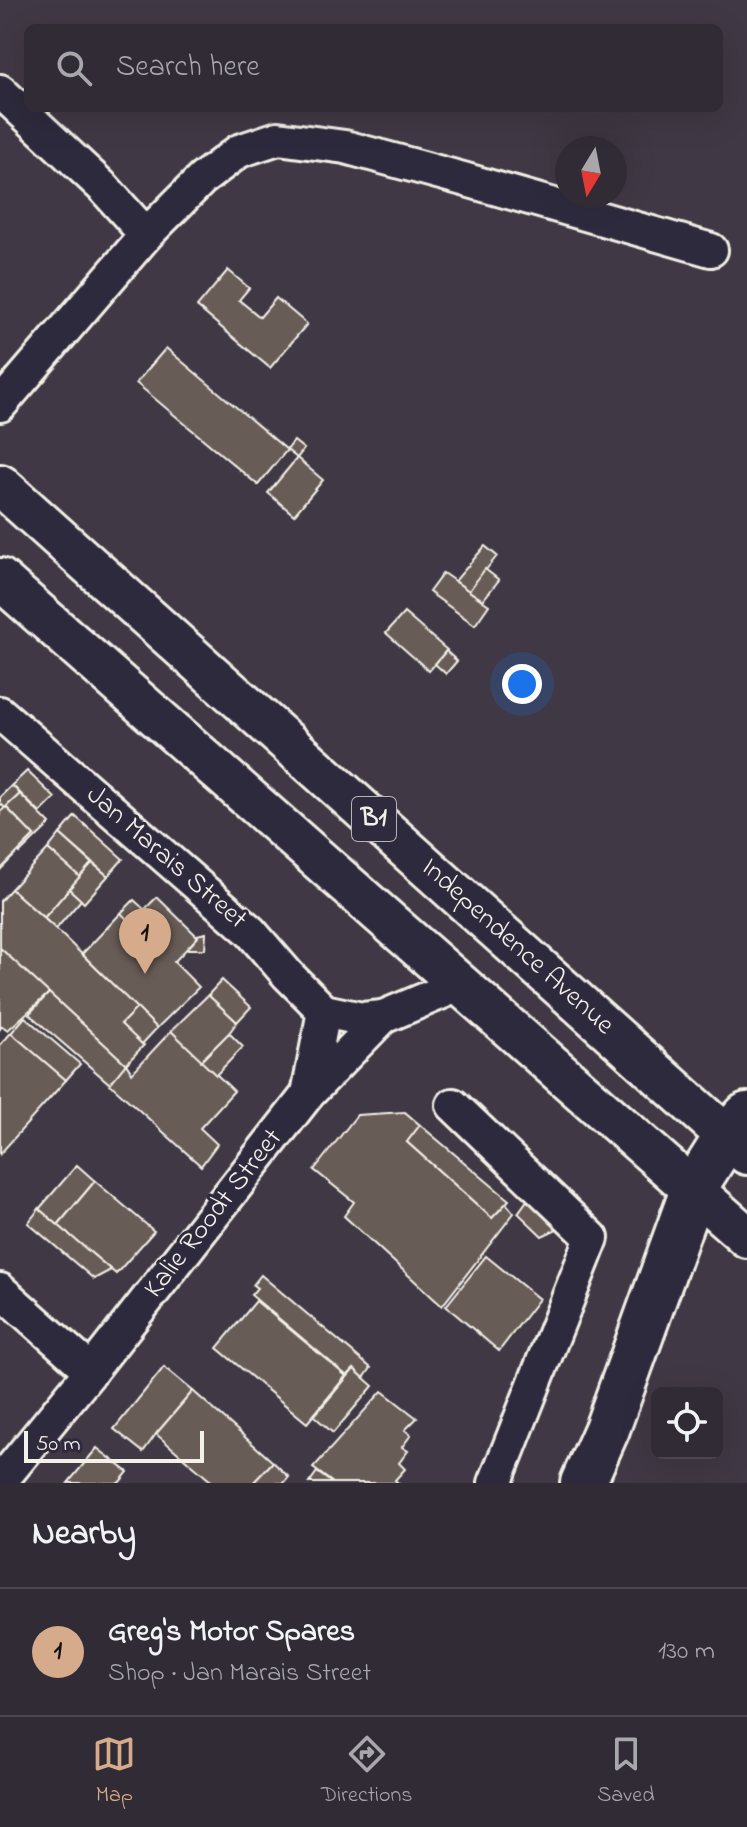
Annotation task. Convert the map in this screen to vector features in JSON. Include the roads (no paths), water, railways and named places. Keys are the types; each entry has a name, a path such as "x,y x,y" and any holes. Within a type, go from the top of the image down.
{"highway":[{"path":"583,1483 607,1429 693,1190 740,1135"}],"main road":[{"name":"Independence Avenue","path":"0,485 740,1135"},
{"name":"B1","path":"0,579 742,1232"}],"street":[{"path":"0,91 104,188 146,235"},
{"path":"0,405 146,235 202,179 239,151 278,138 345,147 711,250"},
{"name":"Jan Marais Street","path":"0,713 250,931 324,1011"},
{"name":"Kalie Roodt Street","path":"0,1482 308,1094 383,1017 459,985"},
{"path":"308,1094 324,1011 362,1019 383,1017"},
{"path":"453,1105 592,1238 495,1483"},
{"path":"0,1290 91,1371"}],"place":[{"name":"Greg's Motor Spares","path":"145,974"}]}
